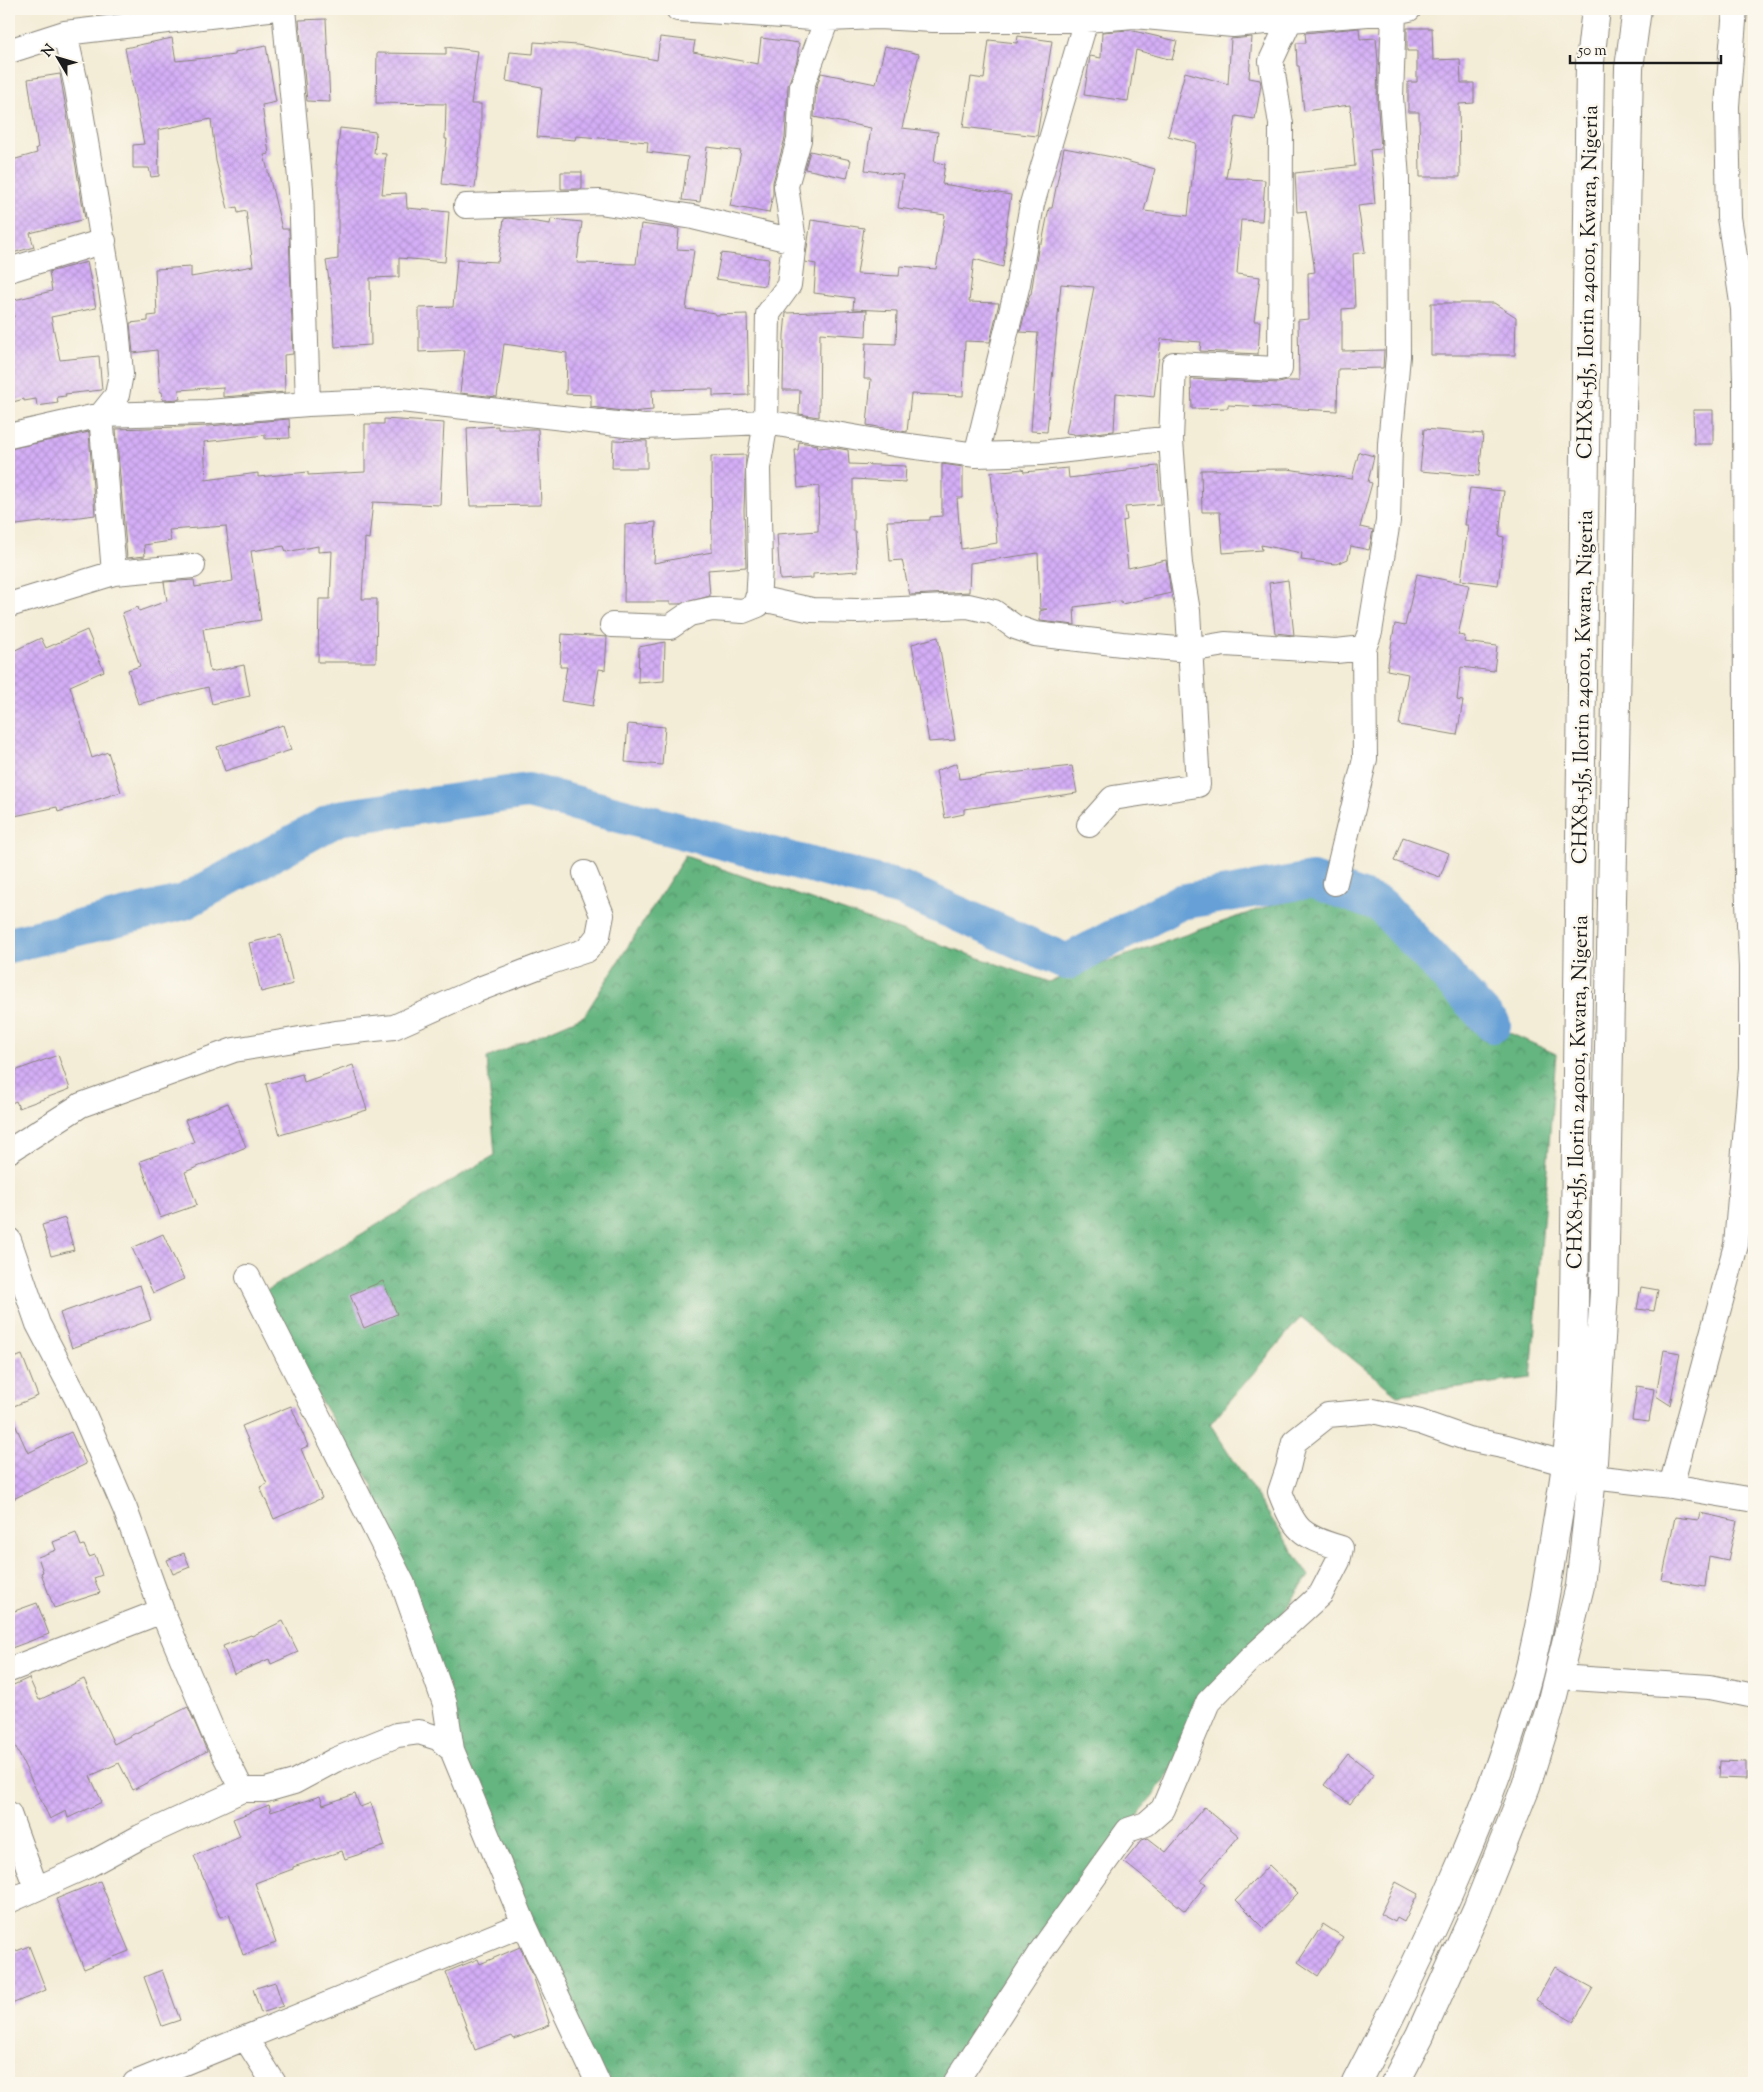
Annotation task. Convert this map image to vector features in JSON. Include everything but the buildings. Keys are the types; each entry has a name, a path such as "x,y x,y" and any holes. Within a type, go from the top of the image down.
{"main road":[{"name":"CHX8+5J5, Ilorin 240101, Kwara, Nigeria","path":"1356,2083 1388,2021 1444,1901 1482,1816 1500,1766 1525,1684 1538,1626 1567,1464 1574,1304 1590,62 1596,9"},
{"name":"CHX8+5J5, Ilorin 240101, Kwara, Nigeria","path":"1394,2083 1420,2035 1477,1909 1526,1786 1558,1677 1580,1586 1592,1477 1604,1292 1629,68 1637,9"}],"street":[{"path":"9,51 65,34 269,9"},
{"path":"284,9 301,189 308,404"},
{"path":"678,9 827,19 878,17 933,20 1086,20 1134,16 1233,25 1402,11 1392,97 1397,179 1398,356 1390,444 1388,521 1370,632 1364,648 1365,759 1335,882"},
{"path":"1671,1486 1736,1244 1751,1068 1749,308 1729,216 1727,106 1735,9"},
{"path":"612,625 670,627 689,614 712,609 744,611 758,606 760,565 758,468 766,422 768,314 789,284 794,240 786,186 799,140 802,86 827,19"},
{"path":"976,455 1018,284 1032,204 1086,20"},
{"path":"1089,825 1113,798 1198,785 1188,612 1180,564 1171,440 1174,364 1280,369 1281,124 1271,61 1290,20"},
{"path":"65,34 104,241 117,326 120,374 117,395 102,415 114,573"},
{"path":"466,206 600,202 693,217 794,240"},
{"path":"9,270 104,241"},
{"path":"9,436 102,415 208,412 308,404 401,400 644,427 766,422 894,444 976,455 1040,453 1155,440 1171,440"},
{"path":"9,605 114,573 193,566"},
{"path":"757,598 812,610 857,611 968,606 994,612 1015,627 1034,634 1189,650 1225,644 1336,651 1364,648"},
{"path":"9,1151 81,1105 234,1050 336,1033 394,1027 477,990 587,950 598,936 602,915 585,873"},
{"path":"9,1240 38,1324 79,1403 125,1508 162,1610 213,1732 242,1790"},
{"path":"248,1277 403,1584 444,1704 452,1750 524,1924 598,2083"},
{"path":"955,2083 1039,1954 1128,1830 1146,1824 1163,1809 1208,1702 1250,1659 1321,1594 1338,1561 1341,1548 1311,1539 1291,1520 1280,1492 1294,1442 1328,1415 1373,1411 1420,1422 1468,1439 1507,1447 1567,1464"},
{"path":"1592,1477 1671,1486 1754,1500"},
{"path":"9,1670 162,1610"},
{"path":"1558,1677 1710,1686 1754,1696"},
{"path":"9,1901 242,1790 266,1790 294,1782 335,1760 397,1734 419,1732 438,1738 452,1750"},
{"path":"9,1814 36,1888"},
{"path":"135,2083 524,1924"},
{"path":"246,2038 274,2083"}],"green space":[{"path":"685,856 1049,982 1335,883 1492,1025 1556,1054 1531,1378 1397,1395 1301,1317 1210,1424 1309,1576 948,2083 598,2083 452,1750 372,1485 257,1296 495,1155 487,1058 584,1016"}],"waterway":[{"path":"9,945 184,902 338,818 528,791 902,889 1067,962 1180,902 1312,880 1381,905 1493,1025"}]}
